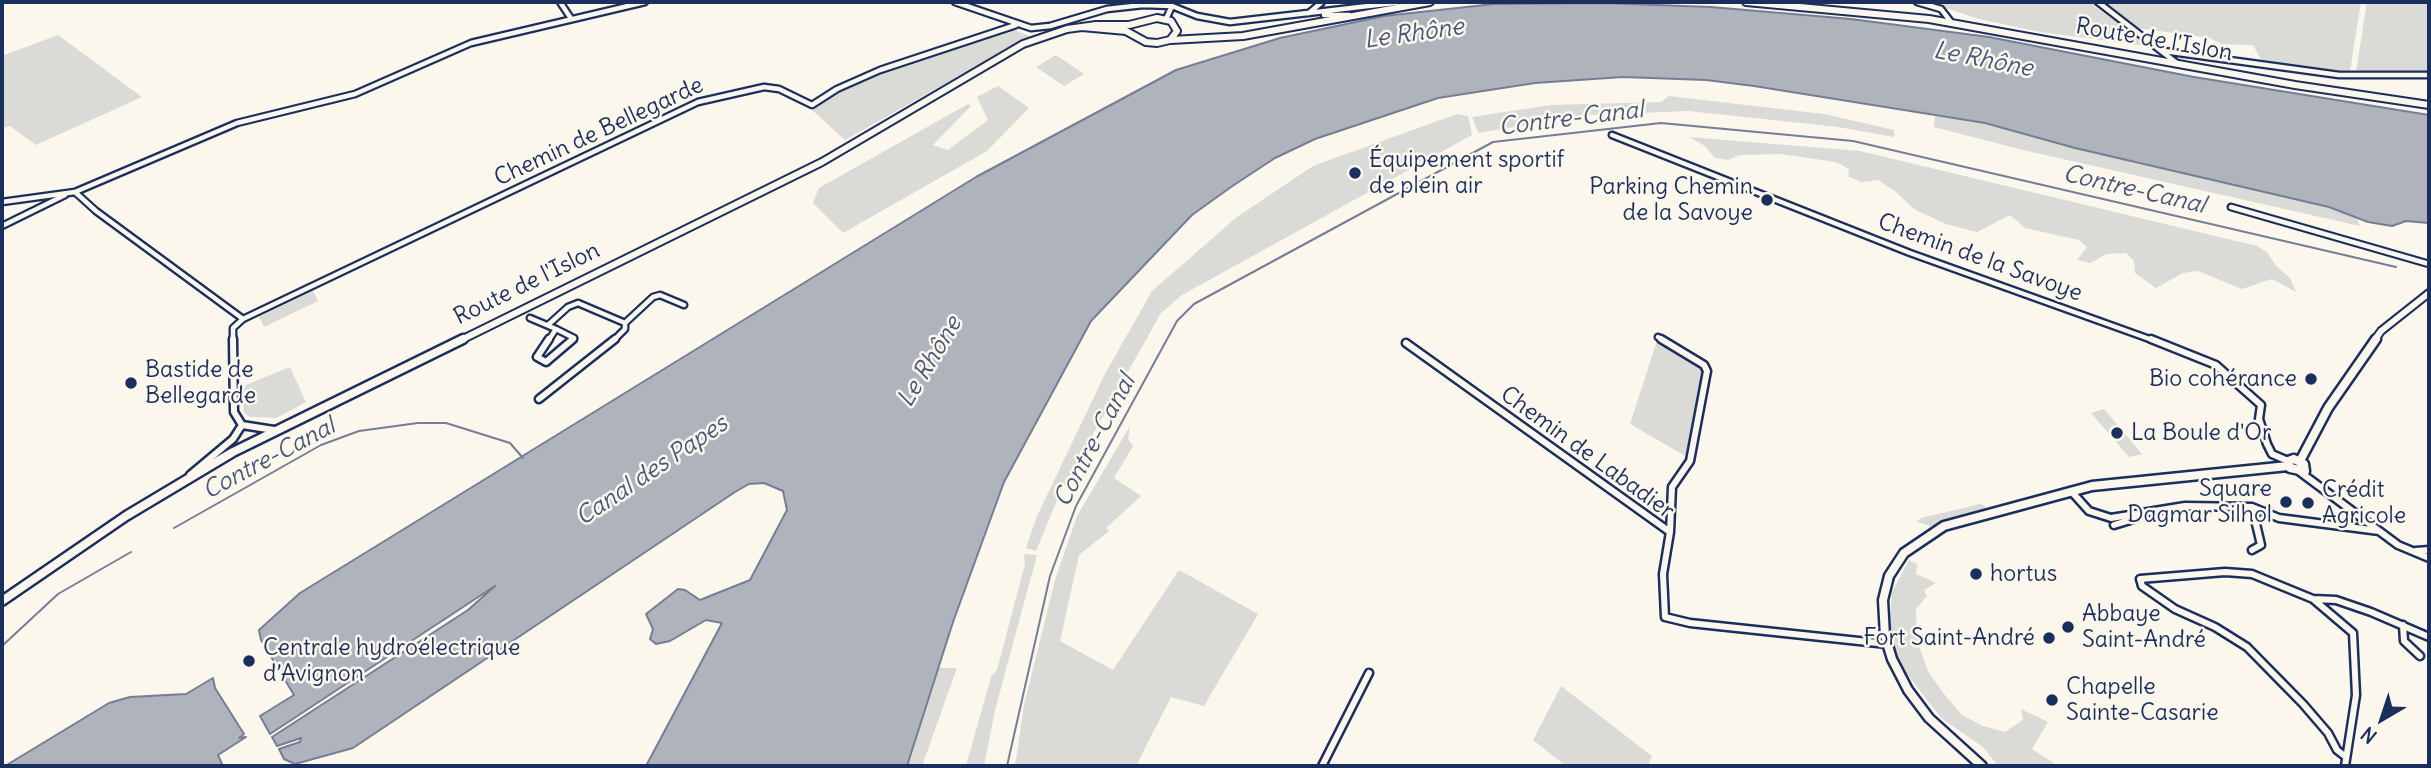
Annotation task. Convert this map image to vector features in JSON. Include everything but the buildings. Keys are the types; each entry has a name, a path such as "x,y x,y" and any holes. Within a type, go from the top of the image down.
{"street":[{"path":"561,2 570,18"},
{"path":"2,202 75,192 250,118 355,94 471,43 645,2"},
{"path":"955,2 1016,25 1050,26 1100,11 1154,4 1172,6 1197,16 1230,22 1403,2"},
{"path":"1309,13 1322,2"},
{"path":"1170,40 1243,36 1430,2"},
{"name":"Route de l'Islon","path":"1746,2 1951,22 2245,76 2429,105"},
{"path":"1917,2 1941,9 1951,22"},
{"path":"2098,2 2178,64"},
{"path":"1154,4 1156,12 1152,18 1166,19 1177,27 1207,37"},
{"path":"1925,4 1935,10 1935,20"},
{"path":"1166,19 1172,6"},
{"path":"1317,12 1349,15"},
{"name":"Route de l'Islon","path":"2,601 117,521 190,475 274,430 822,162 1023,44 1057,31 1140,23 1152,18"},
{"path":"1137,36 1140,23"},
{"name":"Chemin de Bellegarde","path":"243,318 710,98 750,88 771,88 812,105 837,89 880,70 1016,25"},
{"name":"Route de l'Islon","path":"1082,27 1119,29 1153,43 1170,40"},
{"path":"1170,40 1176,34 1177,27"},
{"path":"2164,51 2339,75 2429,75"},
{"path":"2241,61 2245,76"},
{"name":"Chemin de la Savoye","path":"1612,135 1910,253 2201,357 2216,365 2261,405 2259,419 2272,454 2288,463"},
{"path":"75,192 96,211 243,318 233,328 234,412 242,425 274,430"},
{"path":"2,226 67,194"},
{"path":"2231,207 2429,264"},
{"path":"2302,467 2328,408 2381,331 2429,293"},
{"path":"539,399 611,343 625,330 625,323 656,295 684,305"},
{"path":"548,325 568,307 578,303 625,323"},
{"path":"530,318 548,325 556,329 574,338 545,362 537,357 556,329"},
{"path":"1658,337 1704,365 1707,370 1690,461 1672,487 1670,532"},
{"name":"Chemin de Labadier","path":"1406,343 1670,532 1664,574 1665,617 1689,623 1887,644"},
{"path":"190,475 196,467 233,439 242,425"},
{"path":"1982,766 1941,731 1919,706 1898,672 1887,644 1883,614 1885,587 1897,562 1911,546 1944,526 2071,491 2135,480 2288,463 2302,467 2318,484 2379,531 2413,552 2429,558"},
{"path":"2071,491 2089,511 2116,518 2185,506 2252,507 2279,518 2379,531"},
{"path":"2252,507 2261,545 2252,550"},
{"path":"2114,525 2137,518 2141,512"},
{"path":"2413,552 2429,550"},
{"path":"2344,766 2346,757 2356,695 2353,633 2313,599 2271,580 2240,572 2140,579 2139,584 2175,609 2216,627 2247,647 2303,704 2328,733 2337,750 2346,757"},
{"path":"2313,599 2336,600 2429,637"},
{"path":"2403,625 2404,641 2420,656"},
{"path":"1322,766 1369,673"}],"shaded area":[{"path":"1927,2 2089,2 2148,46 2040,32 1979,19"},
{"path":"2101,2 2361,2 2350,71 2346,73 2263,63 2253,45 2221,44 2210,38 2137,28"},
{"path":"2367,2 2429,2 2429,71 2356,72"},
{"path":"1014,30 1030,36 845,140 812,110 838,90 882,71"},
{"path":"58,35 142,97 36,145 10,126 2,128 2,56"},
{"path":"1056,55 1084,74 1064,86 1036,67"},
{"path":"998,86 1029,108 987,151 843,233 813,203 819,188 968,104 971,106 933,145 948,150 988,120 977,97"},
{"path":"1669,96 1824,114 1894,130 1894,137 1838,127 1688,111 1589,115 1478,133 1472,117 1551,105 1661,102"},
{"path":"1457,114 1468,116 1472,135 1182,295 1161,313 1060,493 1036,551 1026,548 1037,516 1105,374 1152,291 1237,217 1313,166"},
{"path":"1935,116 1985,123 2075,148 2329,207 2356,217 2360,226 2023,150 1934,127"},
{"path":"1689,137 1860,151 2257,246 2267,252 2276,266 2290,278 2296,292 2272,279 2242,289 2198,271 2183,273 2156,288 2135,273 2134,261 2126,253 2107,254 2090,263 2077,260 2087,247 2079,240 2025,228 2010,215 1977,232 1946,224 1914,209 1878,180 1861,182 1848,176 1849,169 1836,162 1781,154 1740,155 1728,160 1715,158 1705,146"},
{"path":"313,291 318,301 264,327 259,317"},
{"path":"1657,341 1697,363 1704,372 1689,458 1630,424"},
{"path":"290,367 306,402 276,418 250,417 244,413 241,387"},
{"name":"La Boule d'Or","path":"2104,409 2142,454 2129,457 2091,413"},
{"path":"1130,426 1128,439 1133,446 1114,478 1141,496 1106,528 1109,531 1079,555 1060,641 1113,670 1179,570 1258,614 1204,706 1171,697 1136,766 1015,766 1024,705 1055,580 1077,516"},
{"path":"1980,504 1985,506 1985,511 1931,526 1917,522 1921,518"},
{"path":"1024,554 1037,555 995,710 984,766 966,766 991,677 997,670 1025,564"},
{"path":"1909,560 1917,564 1916,574 1936,583 1924,590 1927,596 1916,609 1917,641 1929,673 1944,694 1962,715 1983,726 2005,732 2023,720 2021,709 2048,722 2032,749 2058,766 1998,766 1983,747 1941,718 1904,670 1889,635 1892,592"},
{"path":"938,668 957,668 922,766 907,766"},
{"path":"1561,686 1652,756 1648,766 1566,766 1533,740"}],"water":[{"path":"1603,3 1711,7 1851,19 1989,37 2194,77 2429,115 2429,223 2406,221 2392,226 2368,222 2329,207 2075,148 1985,123 1754,86 1706,80 1623,77 1535,83 1438,98 1315,139 1275,158 1192,215 1091,321 1004,482 953,622 907,766 646,766 722,623 706,620 670,641 656,644 650,639 653,629 646,614 678,589 685,590 700,600 750,580 787,510 783,491 764,483 749,484 735,492 353,748 295,764 284,759 279,749 300,742 301,738 277,746 272,737 468,610 495,586 270,734 260,716 294,695 261,640 259,630 300,593 976,177 1176,70 1280,38 1384,16 1494,4"},
{"path":"213,678 215,688 244,734 239,738 246,737 218,755 222,764 218,766 5,766 109,703 130,697 186,694"}],"waterway":[{"path":"2092,2 2144,41"},
{"name":"Contre-Canal","path":"1007,766 1050,576 1076,506 1177,321 1194,304 1493,142 1661,123 1853,141 2396,267"},
{"name":"Contre-Canal","path":"174,528 321,445 359,431 418,423 446,423 510,443 523,458"},
{"name":"Contre-Canal","path":"2,646 58,594 131,552"}],"place":[{"name":"Équipement sportif de plein air","path":"1355,173"},
{"name":"Parking Chemin de la Savoye","path":"1767,200"},
{"name":"Bio cohérance","path":"2311,379"},
{"name":"Bastide de Bellegarde","path":"131,383"},
{"name":"La Boule d'Or","path":"2117,433"},
{"name":"Square Dagmar Silhol","path":"2286,502"},
{"name":"Crédit Agricole","path":"2308,503"},
{"name":"hortus","path":"1976,574"},
{"name":"Abbaye Saint-André","path":"2068,627"},
{"name":"Fort Saint-André","path":"2049,638"},
{"name":"Centrale hydroélectrique d’Avignon","path":"249,661"},
{"name":"Chapelle Sainte-Casarie","path":"2052,700"}],"water label":[{"name":"Le Rhône","path":"1414,34"},
{"name":"Le Rhône","path":"1983,60"},
{"name":"Le Rhône","path":"930,362"},
{"name":"Canal des Papes","path":"652,471"}]}
